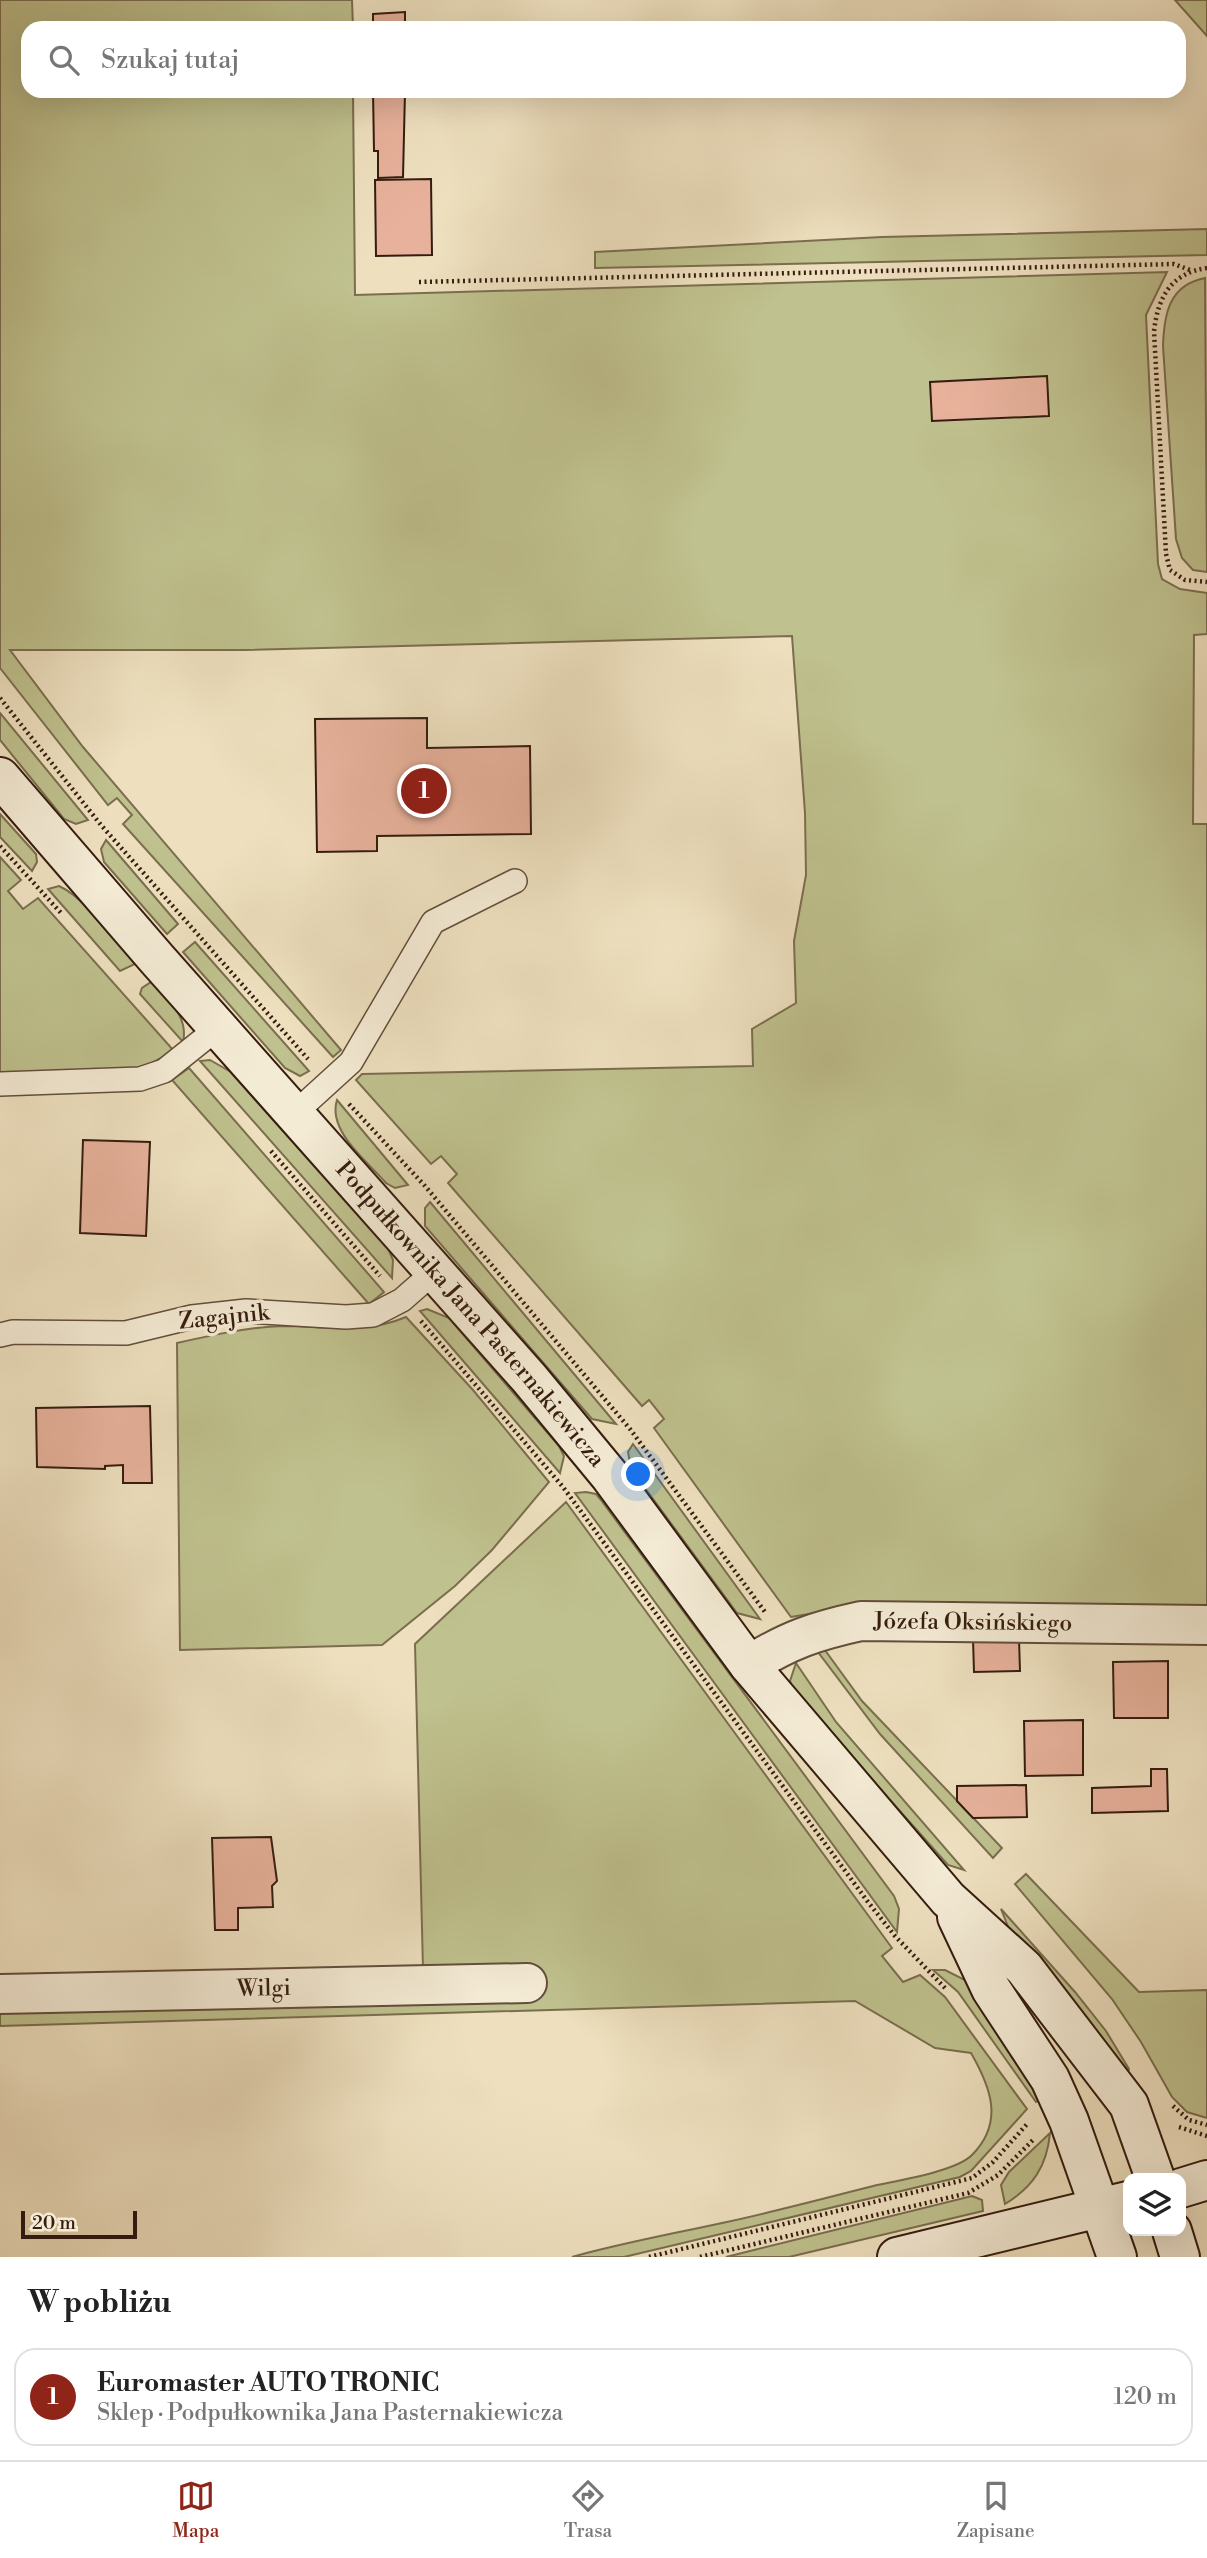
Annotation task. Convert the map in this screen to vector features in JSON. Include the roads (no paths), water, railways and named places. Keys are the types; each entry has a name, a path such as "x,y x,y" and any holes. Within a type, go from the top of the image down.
{"street":[{"name":"Podpułkownika Jana Pasternakiewicza","path":"0,777 435,1271 610,1476 749,1665 948,1899 1024,1969 1129,2105 1153,2173"},
{"name":"Józefa Oksińskiego","path":"749,1665 786,1641 861,1621 1207,1625"},
{"name":"Podpułkownika Jana Pasternakiewicza","path":"948,1899 991,1989 1050,2079 1053,2119 1114,2205 1117,2257"},
{"name":"Wilgi","path":"0,1994 527,1983"},
{"path":"1186,2186 1207,2180"},
{"path":"897,2257 1114,2205"},
{"path":"1174,2236 1182,2257 1207,2251"}],"lane":[{"path":"295,1112 351,1062 433,922 515,881"},
{"path":"0,1084 140,1079 164,1071 219,1027"},
{"name":"Zagajnik","path":"0,1335 13,1332 126,1333 192,1317 246,1311 346,1317 373,1315 402,1300 435,1271"}],"place":[{"name":"Euromaster AUTO TRONIC","path":"424,791"}]}
